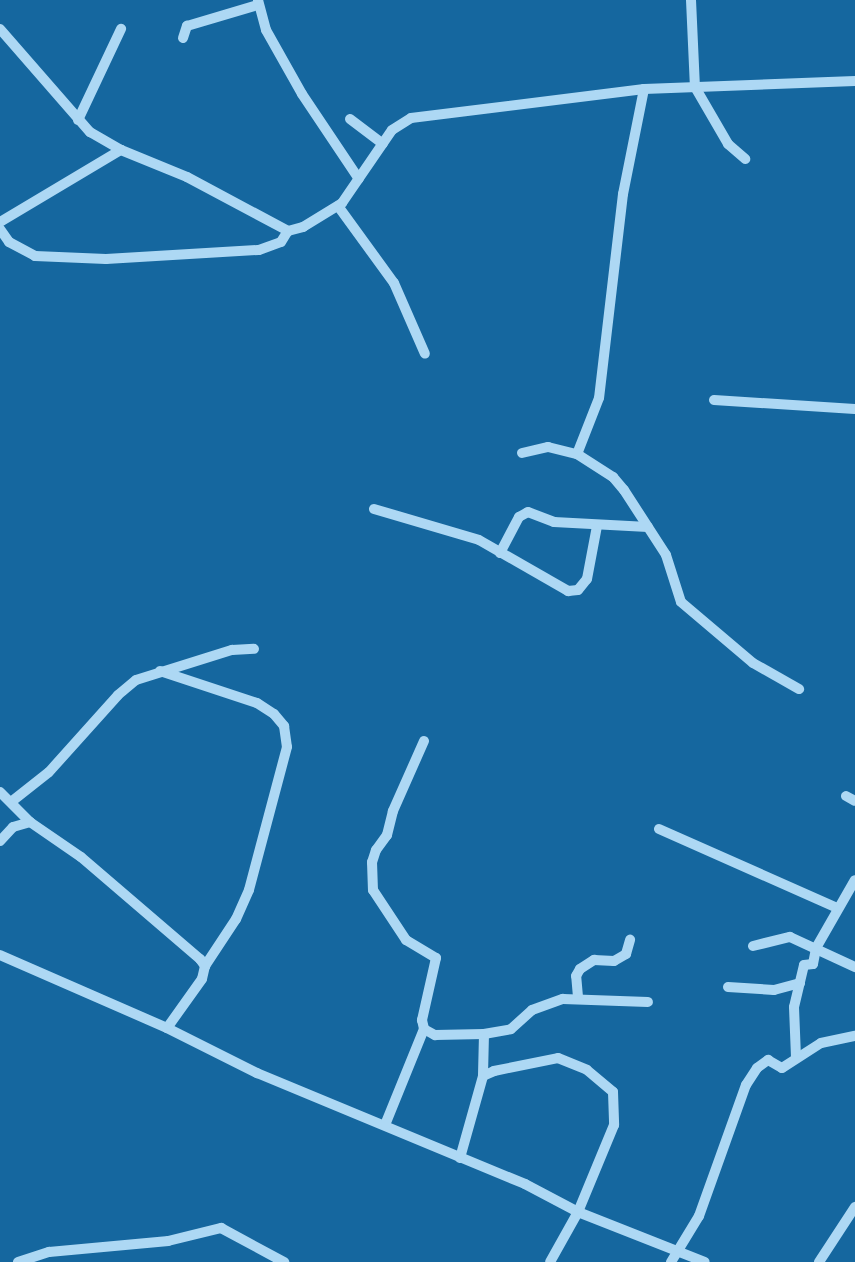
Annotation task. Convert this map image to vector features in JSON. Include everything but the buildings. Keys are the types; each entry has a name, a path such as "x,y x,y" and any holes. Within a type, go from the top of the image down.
{"street":[{"path":"691,0 695,87 728,144 745,159"},
{"path":"183,38 187,26 258,3 266,30 302,94 359,179"},
{"path":"0,29 90,132 121,150 187,177 288,231"},
{"path":"78,120 122,29"},
{"path":"0,229 9,242 28,254 106,259 259,250 281,242 288,231 303,227 338,206 392,130 411,118 644,89 855,81"},
{"path":"577,454 599,398 623,194 644,89"},
{"path":"350,119 383,144"},
{"path":"0,222 121,150"},
{"path":"338,206 394,283 425,354"},
{"path":"714,400 855,409"},
{"path":"522,453 548,447 577,454 613,477 666,555 681,602 753,663 799,689"},
{"path":"374,509 465,535 573,591 587,579 597,526"},
{"path":"501,553 519,517 528,512 554,522 648,527"},
{"path":"11,802 49,771 127,687 160,671 232,650 254,649"},
{"path":"160,671 257,703 274,714 284,726 287,747 249,890 236,919 205,966 202,979 167,1028"},
{"path":"385,1125 424,1029 422,1020 436,958 406,940 378,901 372,878 376,850 387,835 393,811 424,741"},
{"path":"0,792 30,822 81,857 205,966"},
{"path":"0,841 13,827 30,822"},
{"path":"659,829 837,908"},
{"path":"796,1057 794,1007 804,965 813,964 816,948 855,880"},
{"path":"753,946 790,937 855,967"},
{"path":"578,997 576,976 580,969 594,960 614,961 626,954 630,940"},
{"path":"0,955 167,1028 257,1073 525,1184 578,1212 705,1262"},
{"path":"728,987 774,990 800,983"},
{"path":"424,1029 435,1035 484,1034 511,1029 532,1010 578,997 648,1002"},
{"path":"460,1158 483,1076 484,1034"},
{"path":"671,1262 699,1216 746,1085 757,1068 768,1060 782,1068 821,1043 855,1036"},
{"path":"483,1076 513,1065 558,1058 587,1070 613,1092 614,1125 578,1212 550,1262"},
{"path":"819,1262 855,1207"},
{"path":"18,1262 49,1252 168,1241 221,1228 284,1262"}]}
